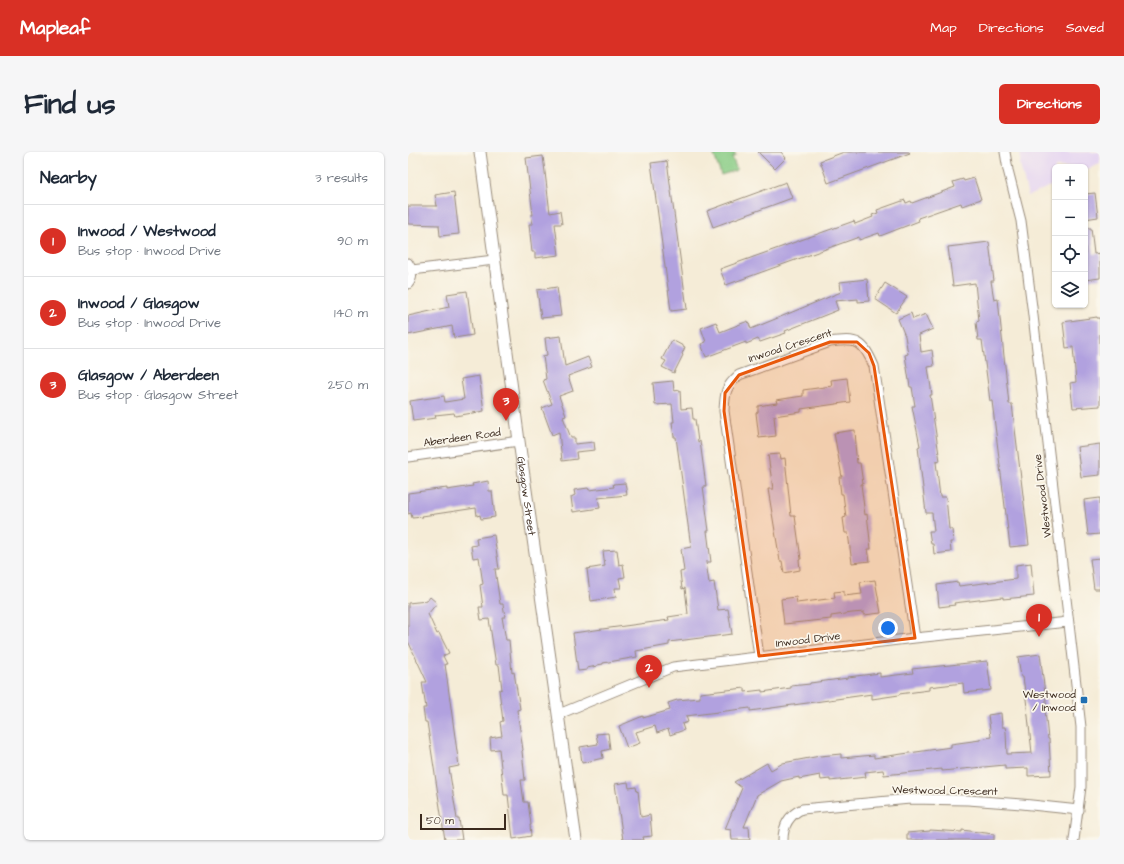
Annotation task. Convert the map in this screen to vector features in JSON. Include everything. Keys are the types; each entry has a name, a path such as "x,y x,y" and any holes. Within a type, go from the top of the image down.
{"street":[{"name":"Glasgow Street","path":"480,152 519,441 576,840"},
{"name":"Westwood Drive","path":"1005,152 1022,229 1080,727 1081,787 1074,840"},
{"path":"408,284 412,278 410,266 494,260"},
{"name":"Inwood Crescent","path":"759,656 726,419 725,393 732,381 739,375 830,342 841,340 857,342 863,345 869,353 874,366 915,638"},
{"name":"Aberdeen Road","path":"408,457 519,441"},
{"name":"Inwood Drive","path":"558,714 673,667 915,638 1068,622"},
{"name":"Westwood Crescent","path":"783,840 787,820 795,812 802,809 910,799 968,800 1079,810"}],"highlighted area":[{"path":"830,342 857,342 869,353 874,366 915,638 759,656 724,411 725,393 739,375"}],"shaded area":[{"path":"1021,152 1100,152 1100,164 1088,169 1088,164 1052,164 1052,185 1028,196 1020,165"}],"green space":[{"path":"713,152 734,152 736,156 732,157 737,170 721,175"}],"building":[{"path":"758,152 781,152 786,158 775,169"},
{"path":"844,152 910,153 828,183 820,161"},
{"path":"543,156 550,213 560,211 562,224 555,224 559,255 535,258 535,252 532,252 529,224 533,224 531,215 533,215 526,158"},
{"path":"667,161 687,309 671,311 651,163"},
{"path":"974,178 981,199 962,206 961,203 918,218 919,221 880,236 879,233 859,240 859,237 726,285 720,269 854,221 855,224 873,217 872,215 878,213 877,210 905,200 906,203 911,201 912,203 955,187 953,182"},
{"path":"786,182 792,198 713,227 707,211"},
{"path":"454,192 459,234 440,236 439,225 408,224 408,206 437,206 435,195"},
{"path":"1095,193 1098,217 1088,219 1088,194"},
{"path":"1088,228 1091,228 1094,254 1100,253 1100,278 1088,280"},
{"path":"989,242 994,281 991,281 994,300 998,299 1009,404 1012,404 1029,545 1010,547 992,401 990,401 982,340 978,340 976,322 979,321 975,283 953,286 948,247"},
{"path":"867,279 869,301 858,302 858,299 835,301 838,310 785,331 786,333 760,342 758,339 746,344 746,342 706,357 701,344 706,342 701,328 716,322 720,332 748,321 751,329 841,292 840,282"},
{"path":"885,283 907,297 896,313 875,299"},
{"path":"557,287 561,316 541,318 537,290"},
{"path":"467,291 473,335 454,338 452,326 408,335 408,316 449,307 447,294"},
{"path":"911,313 913,319 926,314 933,329 919,335 921,352 932,350 934,366 928,367 932,395 930,395 940,461 936,462 940,497 946,497 949,529 952,529 953,542 950,542 951,552 934,554 933,544 931,544 929,531 934,531 932,513 926,513 918,447 920,446 912,406 915,406 912,387 910,387 905,355 908,354 905,336 898,319"},
{"path":"1097,317 1100,318 1100,406 1073,408 1070,383 1076,382 1073,347 1066,348 1063,322"},
{"path":"561,336 565,366 588,357 592,367 568,376 573,391 559,396 566,416 563,417 571,438 575,438 575,444 594,442 595,450 576,452 577,459 562,461 559,432 552,435 542,408 552,404 543,380 546,379 543,356 547,355 545,338"},
{"path":"672,340 685,347 682,354 683,355 674,373 662,367 666,361 662,359"},
{"path":"479,376 484,411 455,416 454,413 435,415 436,418 413,421 410,401 444,396 445,402 464,399 461,379"},
{"path":"847,378 850,402 801,409 801,412 774,416 776,436 759,438 756,413 758,412 758,406 777,403 776,400 803,396 803,390 832,386 831,380"},
{"path":"673,381 674,391 680,390 681,409 692,408 693,419 695,419 698,442 700,441 706,486 703,486 709,531 707,531 711,562 706,562 709,583 714,582 718,610 728,609 732,634 669,642 669,645 636,651 637,657 603,663 587,668 587,670 578,671 573,633 669,620 668,617 688,614 685,588 682,589 680,572 684,571 681,549 691,547 676,437 674,437 672,422 674,422 672,404 655,405 653,383"},
{"path":"855,430 857,463 860,463 863,484 861,484 865,515 867,514 871,549 868,549 870,561 852,563 848,533 845,533 843,518 846,517 839,477 842,477 834,433"},
{"path":"1100,444 1100,475 1081,477 1077,447"},
{"path":"780,454 781,459 785,458 791,516 795,516 801,559 799,559 800,570 784,573 782,561 780,561 768,489 773,489 768,455"},
{"path":"488,481 489,491 492,491 495,517 481,519 480,515 477,516 476,508 412,518 411,513 408,514 408,493 447,488 447,490 473,486 472,484"},
{"path":"625,483 627,495 598,498 600,508 573,512 571,497 575,495 574,490 614,487 613,484"},
{"path":"1100,498 1100,534 1088,535 1084,500"},
{"path":"494,535 499,569 495,569 500,604 503,604 505,617 502,617 506,640 509,640 512,673 514,672 520,709 517,710 523,750 525,780 521,780 524,802 528,802 531,825 531,836 513,839 508,795 504,795 499,749 491,750 490,738 502,736 500,722 503,721 499,690 502,689 499,665 496,665 489,619 481,620 479,607 483,607 480,585 483,584 479,557 473,558 471,546 477,545 476,538"},
{"path":"617,550 619,565 623,564 625,577 619,578 621,588 615,588 616,597 591,601 587,569 605,566 603,551"},
{"path":"1100,558 1100,589 1094,589 1090,559"},
{"path":"1031,563 1034,596 1003,599 1003,597 954,603 955,605 939,607 937,585 958,582 959,586 1016,579 1016,565"},
{"path":"875,580 881,613 864,615 864,612 852,613 831,616 831,619 784,624 781,599 796,597 797,603 835,598 834,592 844,591 844,596 862,594 860,582"},
{"path":"430,597 437,603 428,614 437,634 439,633 449,653 443,656 447,664 445,664 459,766 449,768 462,840 445,840 427,722 425,722 423,708 426,708 422,682 427,682 408,641 408,603 427,601"},
{"path":"1040,654 1047,709 1045,709 1049,739 1051,775 1028,776 1028,768 1005,769 1005,765 942,771 942,769 884,775 883,770 865,772 866,777 830,781 830,779 821,780 820,775 799,779 799,777 781,781 757,795 744,827 749,827 750,840 732,840 731,830 725,829 742,788 734,782 767,763 771,770 783,763 820,756 841,754 841,758 874,755 874,758 951,747 951,744 991,737 988,715 1001,713 1002,727 1005,727 1006,732 1007,754 1032,753 1023,677 1021,677 1018,657"},
{"path":"987,661 991,690 964,693 963,683 929,687 929,690 872,699 872,694 750,711 750,708 686,716 688,722 682,724 684,730 670,735 668,729 657,733 655,726 636,732 640,743 627,748 619,726 643,716 643,718 670,710 668,703 677,700 700,698 700,693 745,688 745,692 762,690 762,692 848,677 880,673 880,677 913,673 912,669"},
{"path":"608,733 610,749 602,751 603,758 582,763 580,747 598,744 596,734"},
{"path":"628,782 629,788 636,787 637,792 638,791 641,817 650,815 652,836 643,837 644,840 623,840 615,784"},
{"path":"930,830 962,832 962,830 994,834 994,840 907,840 907,833"}],"place":[{"name":"Glasgow / Aberdeen","path":"506,421"},
{"name":"Inwood / Westwood","path":"1039,637"},
{"name":"Inwood / Glasgow","path":"649,688"},
{"name":"Westwood / Inwood","path":"1084,700"}]}
